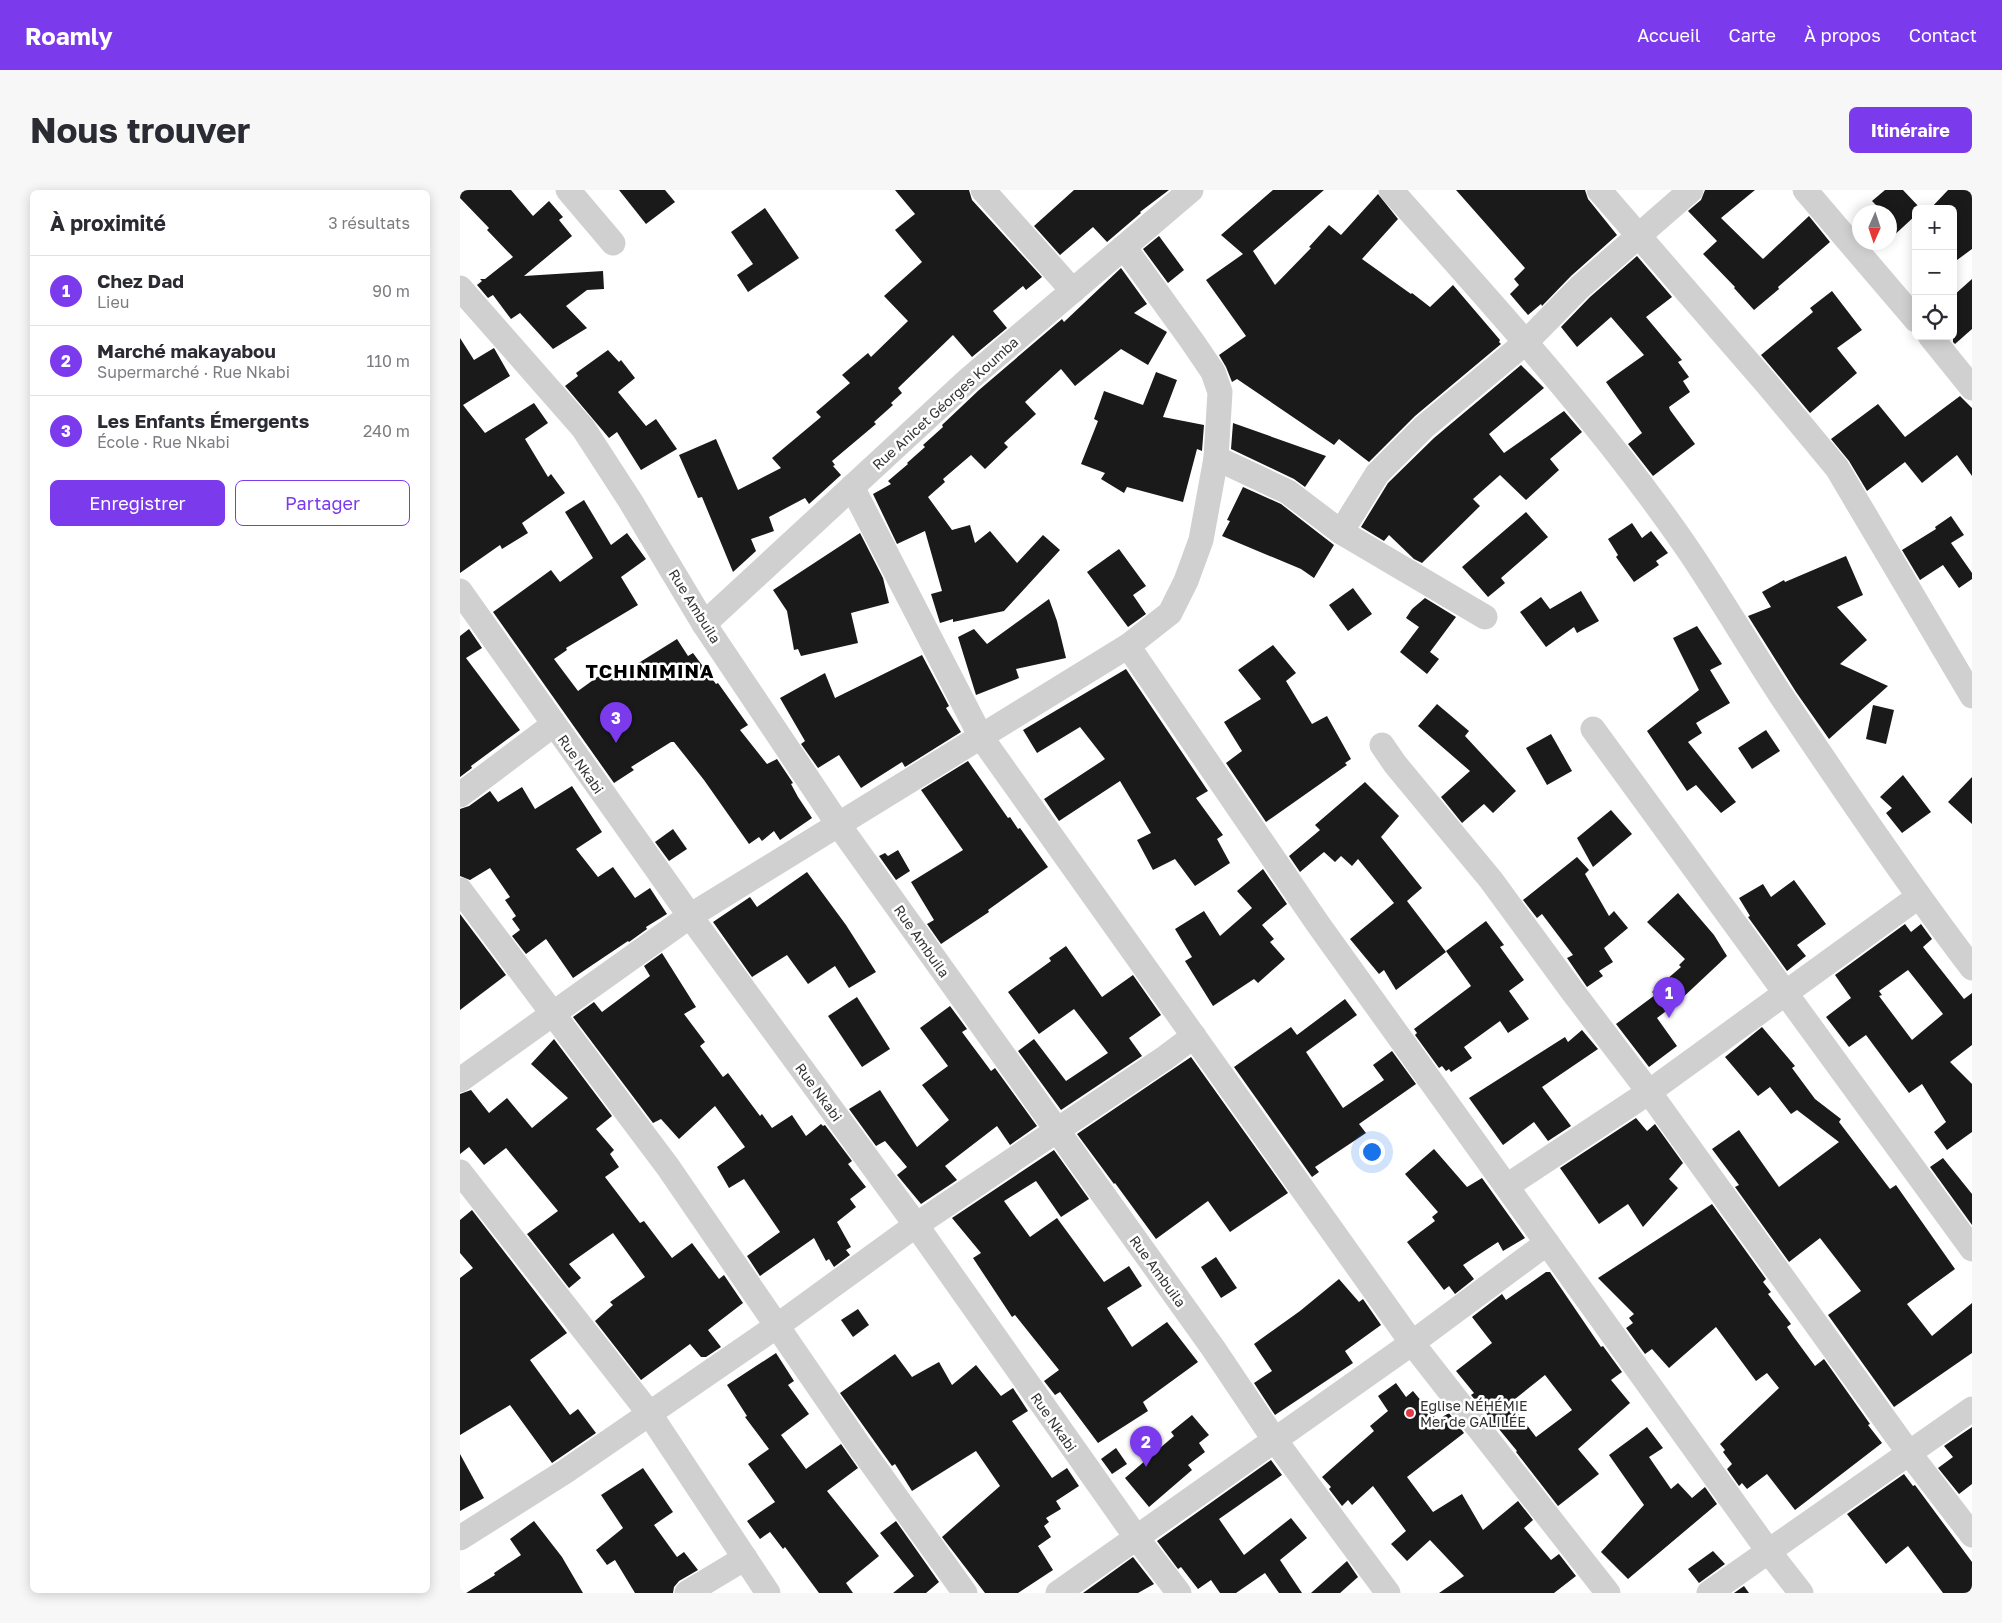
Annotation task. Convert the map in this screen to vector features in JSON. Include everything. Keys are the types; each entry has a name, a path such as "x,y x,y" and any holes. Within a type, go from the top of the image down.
{"street":[{"path":"568,190 613,243"},
{"path":"983,190 1072,291"},
{"name":"Rue Anicet Géorges Koumba","path":"704,624 969,379 1190,190"},
{"path":"1391,190 1526,342 1626,464 1687,548 1784,699 1918,897 1972,968"},
{"path":"1599,190 1768,385 1837,468 1972,696"},
{"path":"1341,532 1377,474 1424,427 1526,342 1580,287 1691,190"},
{"path":"1805,190 1912,315"},
{"path":"460,1080 690,916 1128,646 1170,612 1186,581 1201,540 1216,458 1220,392 1213,372 1124,247"},
{"name":"Rue Ambuila","path":"460,288 584,428 704,624 838,824 1213,1348 1274,1439 1388,1593"},
{"path":"1933,340 1972,388"},
{"path":"1216,458 1288,492 1341,532 1484,617"},
{"path":"852,487 981,737 1412,1342 1608,1593"},
{"name":"Rue Nkabi","path":"460,591 690,916 916,1225 1136,1537 1179,1593"},
{"path":"1128,646 1318,924 1769,1552 1801,1593"},
{"path":"460,795 554,725"},
{"path":"1593,729 1972,1249"},
{"path":"1382,745 1395,764 1491,880 1649,1092 1909,1453 1972,1535"},
{"path":"460,890 668,1167 860,1448 965,1593"},
{"path":"1507,1186 1649,1092 1918,897"},
{"path":"460,1538 566,1471 777,1326 916,1225 1056,1129 1166,1057 1194,1036"},
{"path":"460,1172 649,1413 768,1593"},
{"path":"1058,1593 1412,1342 1547,1243"},
{"path":"1708,1593 1972,1409"},
{"path":"687,1593 744,1558"}],"building":[{"path":"460,190 511,190 533,216 549,201 563,217 559,220 572,236 524,276 603,271 604,289 587,290 566,306 587,328 553,349 520,313 511,319 493,295 488,298 477,285 482,281 480,279 485,279 513,257 487,230 489,228 460,198"},
{"path":"619,190 665,190 675,202 646,224"},
{"path":"895,190 969,190 972,200 1042,277 1026,290 1023,286 993,311 1007,328 972,357 953,335 898,388 902,393 891,403 893,405 874,422 876,424 832,461 835,465 833,466 841,475 809,504 805,498 769,517 774,531 751,539 756,551 733,572 702,497 698,498 679,455 716,439 738,490 781,468 772,458 821,417 816,412 850,383 842,375 868,353 871,357 908,321 884,296 922,262 895,230 915,214"},
{"path":"1074,190 1169,190 1140,212 1107,242 1093,227 1060,255 1034,226"},
{"path":"1273,190 1324,190 1253,251 1275,285 1311,248 1309,247 1329,225 1341,235 1378,194 1398,219 1362,259 1430,307 1453,285 1500,340 1501,344 1415,416 1369,462 1339,439 1334,445 1237,379 1232,382 1219,355 1246,336 1206,280 1243,254 1221,235"},
{"path":"1456,190 1585,190 1588,199 1617,235 1571,276 1542,306 1541,304 1528,315 1510,294 1519,285 1514,279 1525,268"},
{"path":"1705,190 1755,190 1721,218 1763,259 1809,216 1830,242 1754,310 1703,254 1717,241 1688,211 1701,200"},
{"path":"1885,190 1903,190 1917,205 1912,205 1912,219 1897,233 1897,205 1876,205 1872,201"},
{"path":"1948,190 1972,190 1972,249 1957,260 1957,205 1934,205"},
{"path":"765,208 799,258 748,292 737,275 753,264 731,232"},
{"path":"1159,236 1184,270 1168,283 1143,249"},
{"path":"1637,256 1672,297 1646,317 1682,360 1678,362 1689,377 1683,381 1690,392 1669,407 1695,444 1653,476 1628,444 1642,433 1606,382 1644,355 1611,317 1577,347 1561,327 1590,297"},
{"path":"1121,268 1147,304 1134,313 1167,332 1148,365 1121,349 1075,386 1061,369 1025,402 1036,414 1004,443 1008,447 985,469 971,455 943,479 945,482 928,497 952,530 970,525 975,543 990,531 1017,563 1043,535 1060,550 1004,611 953,622 953,619 940,623 931,594 942,591 925,531 897,544 873,494 891,484 888,481 925,447 923,445 979,390 1062,319 1064,322"},
{"path":"1972,279 1972,329 1955,344 1953,340 1957,340 1957,292"},
{"path":"1832,291 1862,330 1837,348 1857,373 1810,413 1761,355 1813,312 1810,308"},
{"path":"460,338 474,360 494,348 510,376 463,405 485,433 534,403 548,423 525,439 548,477 551,474 565,493 522,523 528,533 502,549 500,545 460,573"},
{"path":"608,350 619,362 621,360 635,378 618,392 646,426 656,419 677,449 641,470 617,432 609,438 565,386 578,376 576,373"},
{"path":"1521,365 1544,388 1489,434 1504,453 1564,411 1582,432 1550,459 1559,470 1526,500 1500,475 1473,499 1480,506 1422,563 1414,559 1389,535 1384,541 1361,527 1388,483 1434,438"},
{"path":"1156,372 1177,380 1163,417 1204,425 1202,451 1197,449 1183,502 1127,487 1124,493 1101,479 1105,473 1081,464 1098,421 1094,419 1104,391 1143,405"},
{"path":"1960,396 1972,408 1972,476 1957,455 1922,483 1905,462 1867,491 1849,461 1831,439 1878,404 1905,437"},
{"path":"1233,423 1326,456 1305,487 1294,479 1231,449"},
{"path":"1243,487 1281,504 1334,545 1314,578 1301,569 1222,536 1230,521 1227,520"},
{"path":"584,500 611,545 627,533 646,559 621,577 638,605 566,648 567,650 554,659 578,691 614,665 621,674 677,639 688,656 693,653 716,684 718,683 748,725 740,730 767,764 777,759 793,783 791,784 798,797 812,818 780,840 774,831 762,841 759,837 749,844 704,780 674,742 671,742 631,767 634,770 614,783 493,612 551,570 560,582 593,558 565,512"},
{"path":"1526,512 1548,537 1501,578 1505,583 1488,597 1462,567"},
{"path":"1951,516 1964,535 1951,543 1972,573 1972,579 1959,588 1943,565 1920,580 1902,550 1936,529 1935,527"},
{"path":"1632,523 1642,538 1651,531 1668,553 1656,561 1659,565 1634,582 1616,557 1618,555 1608,539"},
{"path":"860,533 883,578 889,603 851,613 858,643 801,656 798,649 794,650 787,611 773,590"},
{"path":"1119,549 1146,586 1133,595 1146,614 1128,627 1087,572"},
{"path":"1846,556 1863,595 1837,607 1867,640 1840,664 1888,686 1829,739 1796,692 1748,616 1771,607 1762,592 1784,580 1785,582"},
{"path":"1353,588 1372,614 1348,631 1329,605"},
{"path":"1581,591 1599,621 1577,633 1574,627 1546,647 1520,612 1541,597 1550,609"},
{"path":"1425,598 1456,617 1430,652 1439,659 1427,674 1400,652 1419,627 1406,618 1412,609"},
{"path":"1049,599 1057,621 1066,658 1016,669 1019,678 976,695 958,637 974,629 987,644"},
{"path":"1697,626 1722,664 1710,670 1730,703 1696,723 1702,733 1688,742 1736,802 1721,813 1696,785 1687,791 1647,731 1699,690 1673,638"},
{"path":"469,629 482,648 466,658 520,730 471,766 472,768 460,777 460,636"},
{"path":"1273,645 1296,673 1286,681 1312,724 1327,716 1351,759 1345,763 1347,765 1266,822 1226,763 1242,751 1224,722 1261,699 1238,670"},
{"path":"922,655 949,706 946,708 961,732 905,767 902,762 861,788 839,755 818,768 801,744 805,741 780,698 825,673 835,698"},
{"path":"1126,669 1208,791 1196,798 1223,835 1217,839 1230,863 1195,886 1175,859 1153,870 1137,840 1151,833 1120,781 1059,821 1044,799 1105,759 1080,727 1037,753 1023,730"},
{"path":"1437,704 1469,731 1465,736 1516,791 1493,813 1484,804 1462,823 1441,797 1470,771 1418,726"},
{"path":"1873,705 1894,710 1886,744 1866,739"},
{"path":"1766,730 1780,751 1752,769 1738,748"},
{"path":"1551,734 1572,771 1547,785 1526,748"},
{"path":"968,761 1008,818 1010,817 1018,829 1020,828 1048,867 988,910 989,912 941,944 927,924 934,920 911,882 963,850 921,790"},
{"path":"1903,775 1931,812 1902,833 1886,813 1892,808 1880,797"},
{"path":"1972,777 1972,824 1948,802"},
{"path":"1365,782 1399,816 1381,837 1422,888 1407,901 1446,952 1396,990 1384,970 1379,974 1350,939 1394,903 1358,859 1352,866 1341,856 1335,862 1324,852 1300,872 1289,856 1320,830 1315,825"},
{"path":"572,786 602,832 576,849 598,877 613,867 635,898 650,888 667,914 646,927 647,929 629,942 573,978 546,939 526,954 512,936 520,930 512,919 516,916 505,900 510,897 490,868 470,880 460,876 460,809 469,806 490,791 498,802 522,787 535,809"},
{"path":"1611,810 1632,834 1593,867 1577,838"},
{"path":"673,829 687,849 669,861 655,842"},
{"path":"898,850 910,871 896,880 879,856 885,853 888,856"},
{"path":"1577,857 1589,870 1585,874 1609,916 1614,911 1628,928 1604,948 1613,962 1599,971 1603,976 1587,987 1567,958 1573,955 1542,914 1537,918 1523,900"},
{"path":"1263,869 1287,904 1262,925 1274,939 1270,942 1285,959 1258,983 1254,979 1213,1006 1185,961 1192,957 1175,929 1204,911 1220,936 1252,908 1237,891"},
{"path":"807,872 846,925 876,972 849,988 835,966 808,984 787,955 752,977 713,922 750,897 757,907"},
{"path":"1794,880 1826,924 1797,945 1806,956 1787,971 1748,917 1750,916 1739,898 1763,884 1771,897"},
{"path":"1678,893 1714,935 1727,956 1678,1002 1657,1018 1677,1046 1649,1067 1616,1024 1655,995 1652,992 1681,967 1679,965 1685,959 1647,922"},
{"path":"460,914 506,975 460,1010"},
{"path":"1486,921 1504,945 1500,947 1524,980 1509,991 1529,1019 1508,1033 1500,1021 1464,1047 1472,1058 1451,1072 1449,1069 1446,1071 1442,1066 1439,1068 1415,1035 1417,1033 1414,1029 1471,986 1446,951"},
{"path":"1905,924 1911,932 1921,924 1932,939 1923,947 1964,999 1972,993 1972,1045 1950,1062 1972,1084 1972,1132 1947,1150 1934,1132 1946,1122 1922,1084 1909,1093 1866,1035 1849,1047 1826,1017 1851,998 1835,975","holes":["1908,970 1943,1014 1912,1040 1879,996 1882,995 1879,991"]},
{"path":"1066,946 1102,997 1133,975 1161,1015 1129,1038 1142,1056 1061,1110 1018,1051 1034,1039 1066,1081 1108,1053 1074,1009 1039,1034 1008,992 1051,961 1049,958"},
{"path":"662,953 696,1007 684,1014 705,1042 700,1046 723,1077 728,1073 760,1116 762,1114 772,1128 792,1115 806,1136 821,1124 825,1125 852,1161 848,1164 866,1187 850,1199 856,1207 837,1222 851,1247 846,1250 850,1255 834,1267 829,1259 826,1261 814,1238 760,1276 747,1256 780,1232 744,1179 729,1188 717,1167 745,1147 715,1106 679,1139 661,1119 653,1123 573,1017 594,1002 602,1012 650,976 644,966"},
{"path":"857,997 890,1049 862,1067 828,1016"},
{"path":"1345,999 1357,1015 1306,1052 1343,1108 1384,1080 1373,1065 1392,1051 1416,1084 1359,1124 1366,1133 1315,1167 1319,1172 1312,1177 1234,1067 1291,1027 1297,1035"},
{"path":"950,1006 967,1029 962,1032 991,1071 995,1068 1037,1126 1010,1145 997,1126 945,1166 957,1180 921,1204 897,1175 907,1167 885,1141 876,1146 849,1109 880,1090 917,1147 949,1120 922,1085 948,1066 920,1028"},
{"path":"1762,1027 1795,1066 1792,1068 1815,1099 1841,1119 1839,1122 1890,1189 1896,1185 1955,1269 1907,1304 1932,1336 1972,1303 1972,1353 1894,1407 1828,1315 1861,1291 1820,1238 1789,1262 1735,1187 1739,1185 1712,1149 1739,1130 1779,1187 1839,1142 1797,1110 1791,1114 1770,1087 1758,1096 1725,1057"},
{"path":"1582,1030 1598,1049 1542,1087 1571,1126 1548,1141 1534,1122 1503,1145 1469,1098 1565,1037 1568,1042"},
{"path":"554,1039 612,1116 596,1129 614,1150 610,1154 619,1167 605,1177 640,1223 644,1221 672,1258 692,1243 719,1279 724,1275 743,1303 708,1330 721,1347 706,1357 701,1357 690,1344 641,1380 595,1321 613,1305 610,1302 645,1277 613,1233 569,1264 581,1278 569,1288 527,1234 558,1211 506,1148 484,1165 469,1147 460,1154 460,1094 471,1090 489,1113 507,1098 532,1128 568,1098 531,1064"},
{"path":"1191,1057 1288,1193 1230,1232 1208,1201 1156,1239 1077,1134"},
{"path":"1636,1118 1647,1131 1655,1124 1683,1163 1669,1179 1678,1188 1643,1227 1628,1204 1599,1224 1560,1168"},
{"path":"1434,1149 1467,1187 1482,1178 1525,1238 1503,1251 1498,1242 1463,1265 1474,1279 1455,1294 1449,1286 1444,1290 1407,1242 1435,1221 1432,1217 1438,1212 1405,1174"},
{"path":"1054,1150 1089,1199 1061,1217 1036,1181 1004,1201 1030,1237 1057,1218 1104,1282 1129,1266 1142,1286 1107,1308 1132,1347 1167,1322 1198,1362 1143,1402 1148,1411 1098,1443 1060,1392 1055,1395 1044,1381 1059,1370 1015,1315 1012,1317 973,1258 981,1253 952,1218"},
{"path":"1943,1158 1972,1194 1972,1225 1930,1167"},
{"path":"1712,1204 1766,1279 1763,1282 1771,1292 1768,1294 1791,1324 1787,1327 1793,1336 1815,1366 1824,1359 1882,1443 1795,1510 1767,1474 1747,1489 1742,1483 1739,1486 1727,1469 1732,1464 1723,1452 1725,1450 1720,1444 1779,1388 1767,1373 1756,1381 1716,1327 1669,1368 1652,1349 1645,1354 1626,1328 1633,1323 1629,1318 1634,1314 1598,1278"},
{"path":"472,1210 567,1333 530,1360 570,1415 578,1409 596,1433 552,1463 510,1405 460,1435 460,1278 473,1268 460,1253 460,1220"},
{"path":"1216,1257 1237,1288 1221,1298 1201,1267"},
{"path":"1546,1272 1550,1272 1601,1347 1603,1346 1622,1372 1611,1380 1630,1403 1578,1449 1599,1474 1558,1506 1517,1451 1471,1395 1474,1393 1456,1371 1492,1343 1472,1317 1502,1294 1506,1300","holes":["1545,1375 1572,1410 1536,1437 1510,1403"]},
{"path":"1339,1279 1359,1302 1363,1299 1381,1325 1345,1351 1353,1363 1275,1415 1254,1383 1272,1371 1254,1344 1300,1311"},
{"path":"858,1309 869,1325 853,1337 841,1320"},
{"path":"776,1353 794,1381 788,1385 809,1414 781,1435 806,1469 841,1444 858,1468 827,1491 879,1556 846,1583 853,1593 819,1593 785,1547 783,1549 770,1532 760,1539 747,1521 775,1502 748,1464 769,1449 745,1417 747,1416 727,1385"},
{"path":"895,1354 912,1377 939,1362 952,1385 976,1365 1001,1396 1013,1388 1028,1411 1012,1421 1052,1478 1067,1468 1079,1486 1056,1501 1061,1509 1046,1518 1049,1522 1044,1526 1051,1537 1038,1546 1053,1570 1018,1593 985,1593 942,1537 1000,1486 976,1451 912,1491 895,1464 892,1466 840,1393"},
{"path":"1396,1383 1406,1397 1413,1391 1437,1420 1449,1413 1464,1433 1407,1477 1433,1512 1462,1494 1483,1530 1518,1501 1533,1520 1524,1528 1551,1560 1559,1554 1576,1576 1554,1593 1439,1593 1464,1576 1430,1540 1407,1561 1391,1544 1406,1531 1373,1486 1352,1505 1348,1500 1342,1506 1329,1489 1331,1487 1322,1477 1374,1431 1370,1426 1388,1411 1378,1396"},
{"path":"1192,1415 1209,1435 1199,1443 1205,1452 1188,1465 1192,1470 1149,1507 1125,1478 1174,1436 1171,1432"},
{"path":"1647,1427 1663,1448 1649,1457 1671,1489 1678,1483 1692,1498 1705,1487 1717,1504 1628,1579 1601,1552 1644,1505 1609,1455"},
{"path":"1972,1427 1972,1484 1959,1494 1938,1468 1953,1457 1944,1446"},
{"path":"1116,1448 1127,1464 1112,1474 1101,1459"},
{"path":"460,1454 484,1498 460,1511"},
{"path":"1271,1460 1282,1475 1219,1519 1244,1555 1291,1518 1307,1538 1280,1560 1302,1593 1279,1593 1265,1573 1236,1593 1220,1593 1211,1580 1198,1589 1181,1567 1178,1569 1157,1541"},
{"path":"643,1468 673,1512 654,1525 677,1557 684,1552 698,1570 679,1581 674,1587 673,1593 635,1593 615,1560 607,1565 596,1550 623,1528 601,1495"},
{"path":"1904,1474 1913,1486 1915,1485 1972,1562 1972,1593 1943,1593 1908,1546 1886,1564 1847,1514"},
{"path":"534,1521 562,1557 583,1593 466,1593 495,1575 494,1573 521,1555 510,1539"},
{"path":"896,1521 939,1582 926,1593 893,1593 914,1576 880,1533"},
{"path":"1713,1551 1725,1564 1699,1583 1688,1569"},
{"path":"1133,1557 1154,1584 1138,1593 1083,1593"},
{"path":"1347,1561 1358,1577 1340,1593 1311,1593"},
{"path":"1744,1586 1749,1593 1734,1593"}],"place":[{"name":"Les Enfants Émergents","path":"616,743"},
{"name":"Chez Dad","path":"1669,1018"},
{"name":"Eglise NÉHÉMIE Mer de GALILÉE","path":"1410,1413"},
{"name":"Marché makayabou","path":"1146,1467"}],"district":[{"name":"TCHINIMINA","path":"650,670"}]}
